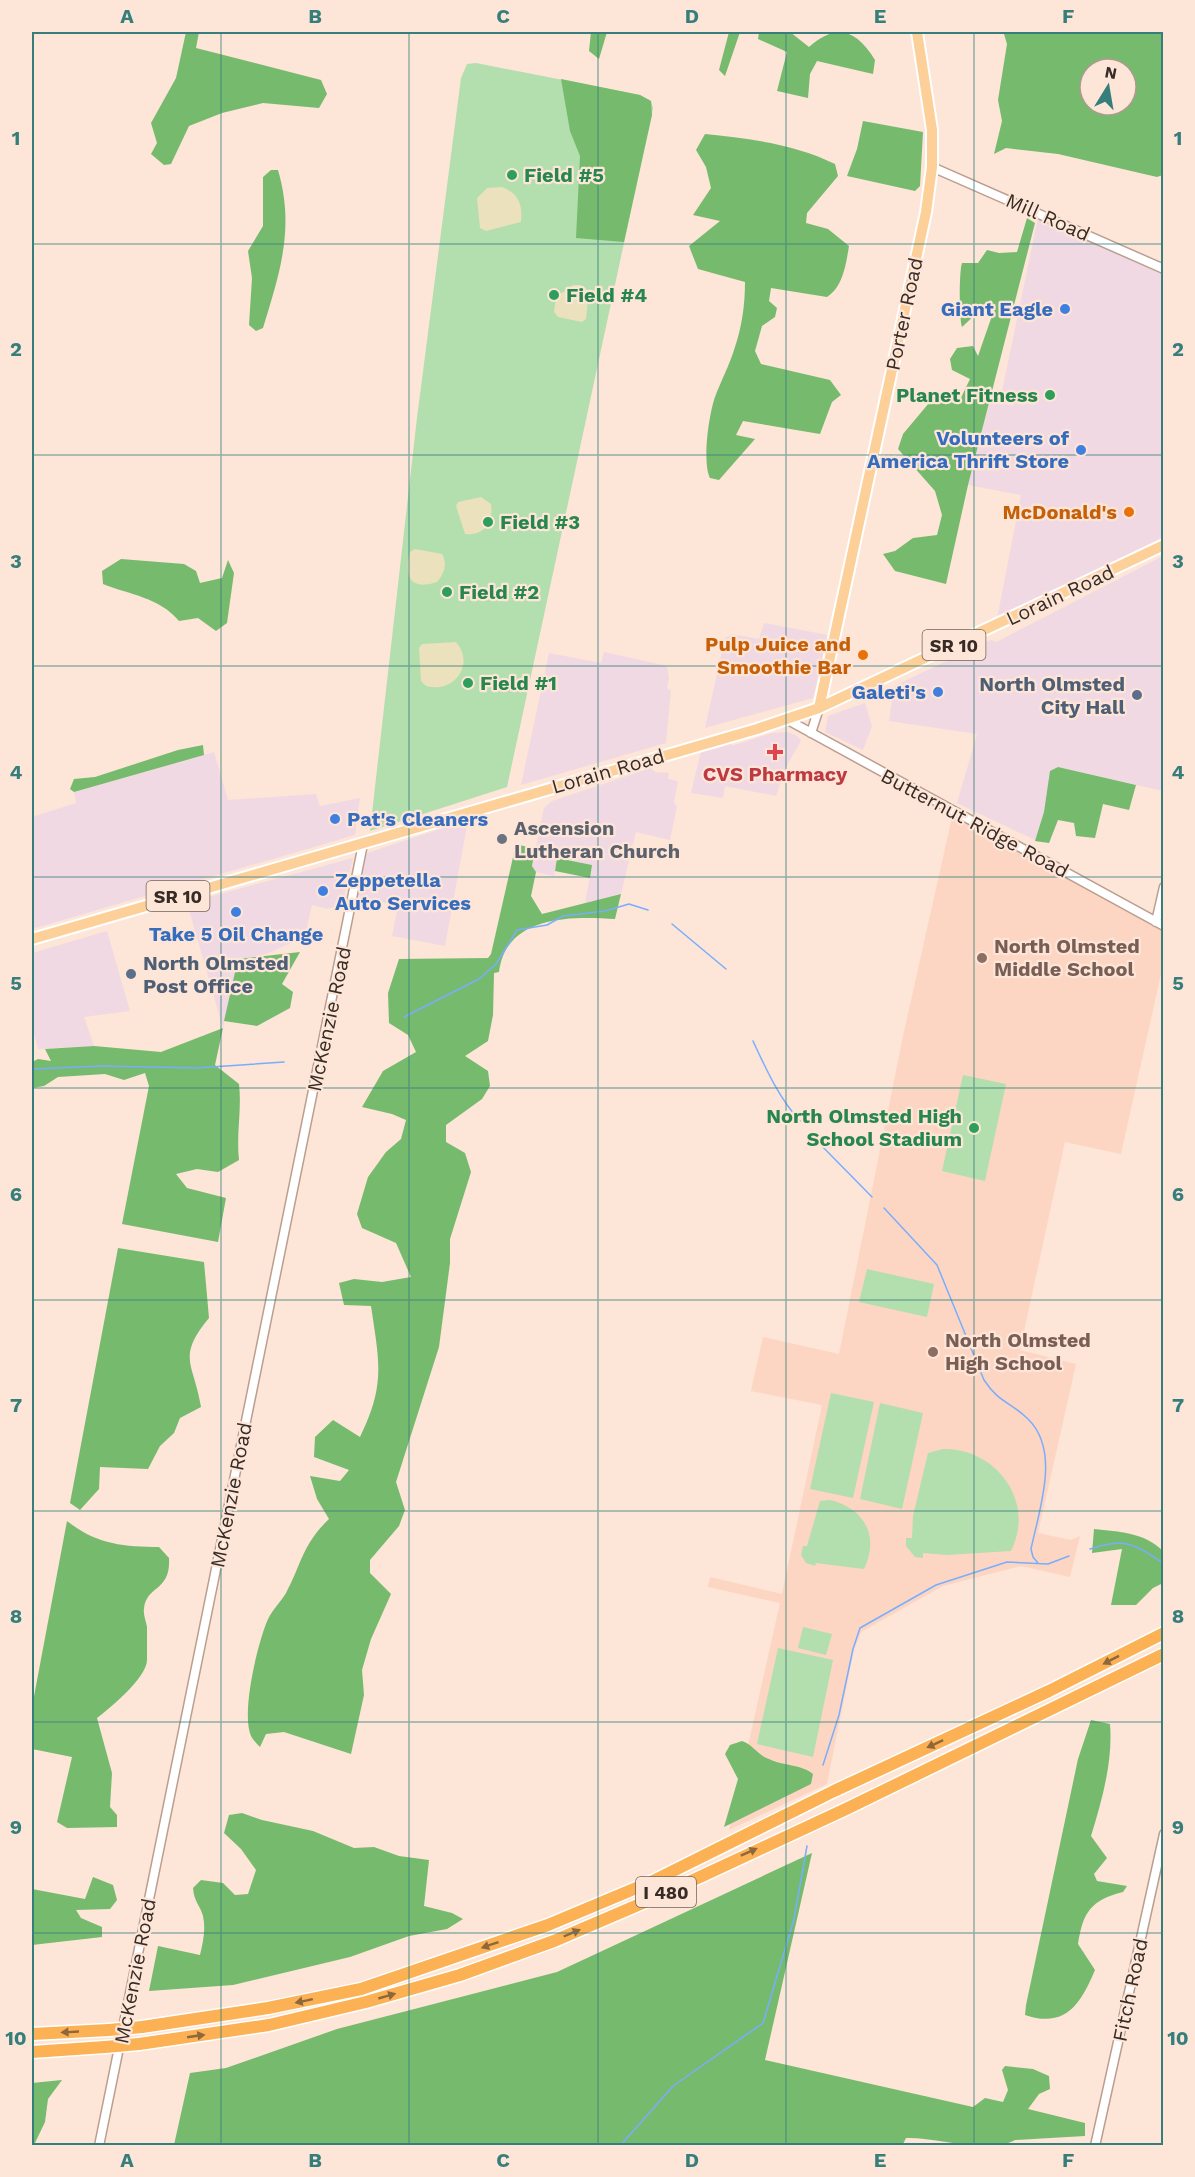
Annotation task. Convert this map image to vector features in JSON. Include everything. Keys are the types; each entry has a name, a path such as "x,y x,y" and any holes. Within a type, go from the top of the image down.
{"highway":[{"name":"I 480","path":"32,2034 142,2027 268,2008 361,1989 548,1925 652,1881 834,1791 1049,1691 1164,1633"},
{"name":"I 480","path":"32,2052 139,2044 269,2025 366,2002 460,1975 554,1941 659,1896 846,1809 1164,1654"}],"main road":[{"name":"Porter Road","path":"819,708 926,212 932,167 932,130 917,32"},
{"name":"Lorain Road","path":"32,939 786,720 819,708 1164,545"}],"street":[{"name":"Mill Road","path":"932,167 1164,269"},
{"name":"Porter Road","path":"812,733 819,708"},
{"name":"Butternut Ridge Road","path":"786,720 1160,924"},
{"name":"McKenzie Road","path":"99,2145 363,844"},
{"path":"1160,924 1164,887"},
{"name":"Fitch Road","path":"1095,2145 1164,1834"}],"shaded area":[{"path":"1038,218 1163,274 1163,537 997,619 1021,495 968,485 990,401 1014,406 1010,398 1001,396"},
{"path":"1163,556 1163,791 1058,767 1039,842 957,803 977,734 889,721 894,686 991,640 996,642"},
{"path":"764,623 828,635 813,698 705,728 725,638 732,634 759,639"},
{"path":"604,652 667,666 669,678 667,688 671,691 666,743 521,785 549,653 601,663"},
{"path":"865,703 872,726 863,750 825,732 828,716"},
{"path":"787,732 797,736 801,741 787,765 776,796 725,786 723,798 691,793 701,751 717,744 731,742 732,746 772,733"},
{"path":"214,752 228,800 316,794 320,806 360,798 355,835 32,929 32,817 76,803 74,792"},
{"path":"651,768 655,772 669,773 668,779 678,781 674,803 677,806 670,840 636,832 621,894 585,903 592,865 557,858 554,876 536,872 532,866 544,808 552,801"},
{"name":"North Olmsted High School","path":"953,813 1163,930 1163,965 1121,1154 1065,1142 1020,1350 1076,1364 1038,1533 1071,1540 1080,1536 1070,1577 1021,1566 943,1586 861,1632 854,1650 827,1784 729,1830 780,1603 708,1587 710,1577 782,1594 822,1405 751,1391 763,1337 839,1354 903,1036"},
{"path":"468,820 445,946 392,936 398,906 356,896 367,853"},
{"path":"353,858 342,905 327,909 312,905 306,931 291,943 255,959 238,959 223,1028 187,903"},
{"path":"107,931 130,1011 84,1017 94,1046 38,1049 32,1027 32,953"}],"green space":[{"path":"186,32 199,32 196,48 321,80 327,94 319,108 263,103 222,113 189,126 171,164 164,165 151,154 157,143 151,123 176,78"},
{"path":"591,32 607,32 599,59 589,51"},
{"path":"729,32 740,32 725,76 719,70"},
{"path":"759,32 790,32 809,47 828,35 837,32 845,33 860,42 875,60 873,74 817,61 810,74 808,98 777,91 787,52 758,39"},
{"path":"997,32 1163,32 1163,175 1157,177 1058,154 1006,148 994,154 1002,121 998,100 1007,44 1004,34"},
{"path":"476,63 640,95 651,101 653,108 507,787 370,831 417,418 461,78 467,64"},
{"path":"561,79 640,95 651,101 652,115 624,242 576,238 580,156 570,131"},
{"path":"863,121 923,132 920,186 915,191 847,176 857,149"},
{"path":"705,134 772,143 820,157 835,164 838,176 807,213 806,223 828,229 849,246 840,281 827,297 771,288 769,301 777,308 775,317 762,326 755,351 761,364 830,380 841,395 832,402 820,434 743,421 736,435 755,439 719,480 710,478 708,471 706,450 709,426 715,397 739,333 744,308 745,282 698,269 689,246 720,221 693,215 711,188 706,167 696,150"},
{"path":"271,170 278,170 283,191 285,231 280,269 269,308 263,328 256,331 249,325 252,278 248,251 263,226 263,177"},
{"path":"1027,218 1035,223 968,485 946,584 895,571 883,554 895,551 913,538 937,535 942,515 935,491 898,449 903,434 934,397 958,404 970,379 952,370 950,359 957,348 973,346 978,356 995,307 977,313 962,327 960,275 962,263 978,263 987,250 999,253 1017,252"},
{"path":"121,559 184,564 196,571 200,583 222,578 228,560 234,573 227,623 216,631 198,618 179,621 153,602 103,584 102,571"},
{"path":"203,745 204,755 74,792 70,789 74,779 95,777 178,750"},
{"path":"1058,767 1136,785 1129,810 1103,804 1095,838 1076,836 1074,823 1058,820 1049,843 1035,841 1044,812 1050,771"},
{"path":"516,844 535,849 532,866 536,872 531,896 542,914 621,894 615,919 561,919 527,929 514,939 504,953 499,972 494,973 493,1015 488,1041 465,1056 488,1071 490,1086 482,1099 446,1125 446,1142 465,1153 471,1172 450,1239 450,1263 439,1347 396,1482 405,1510 399,1526 370,1560 370,1573 391,1594 371,1639 362,1670 364,1695 351,1754 284,1732 266,1734 260,1747 251,1736 248,1712 251,1680 262,1634 270,1616 286,1593 313,1537 329,1519 317,1499 310,1476 340,1481 349,1470 314,1457 315,1437 333,1420 360,1437 374,1402 377,1387 378,1358 371,1306 344,1305 339,1283 354,1279 382,1282 411,1277 396,1243 362,1228 357,1214 368,1177 386,1152 401,1139 406,1120 362,1107 383,1071 416,1052 408,1035 389,1023 388,993 399,959 488,958 491,954"},
{"path":"557,858 592,865 590,878 555,871"},
{"path":"300,952 282,984 293,992 290,1008 257,1026 224,1021 238,959"},
{"path":"223,1028 215,1065 239,1084 239,1160 218,1172 197,1169 176,1174 187,1188 226,1198 218,1242 122,1224 149,1086 145,1073 124,1080 105,1074 58,1077 44,1086 32,1088 32,1062 38,1059 51,1061 45,1049 94,1046 161,1052"},
{"name":"North Olmsted High School Stadium","path":"963,1075 1006,1084 985,1181 942,1171"},
{"path":"118,1248 204,1262 209,1318 199,1332 190,1352 201,1407 180,1418 174,1433 160,1446 148,1469 100,1467 99,1489 80,1510 70,1503"},
{"path":"867,1269 934,1284 927,1317 859,1302"},
{"path":"831,1393 874,1402 853,1498 810,1489"},
{"path":"880,1403 923,1413 902,1509 860,1499"},
{"path":"943,1449 962,1451 980,1457 1006,1481 1014,1496 1018,1514 1017,1532 1011,1551 947,1555 923,1553 923,1558 915,1557 906,1546 906,1538 912,1538 913,1516 928,1453"},
{"path":"830,1500 852,1510 866,1525 870,1545 869,1557 864,1569 816,1563 815,1566 806,1563 801,1555 803,1546 807,1546 820,1501"},
{"path":"67,1521 89,1535 110,1543 159,1547 169,1558 166,1577 149,1596 144,1609 147,1627 146,1666 127,1692 97,1718 112,1773 110,1807 117,1815 117,1827 67,1828 57,1822 72,1757 32,1749 32,1707"},
{"path":"1094,1529 1139,1536 1156,1545 1163,1551 1163,1583 1153,1588 1136,1605 1111,1605 1122,1549 1092,1553"},
{"path":"803,1627 832,1634 826,1655 798,1648"},
{"path":"778,1648 833,1660 813,1757 757,1744"},
{"path":"1091,1720 1110,1724 1110,1752 1106,1781 1091,1836 1107,1858 1094,1874 1097,1881 1127,1886 1123,1892 1096,1904 1086,1916 1078,1944 1095,1970 1078,2002 1061,2016 1051,2019 1039,2018 1025,2015 1026,2005 1078,1759"},
{"path":"742,1741 765,1757 813,1774 811,1784 724,1827 738,1779 725,1754 730,1745"},
{"path":"242,1813 262,1820 313,1831 354,1848 374,1847 399,1856 429,1860 424,1906 452,1913 463,1919 447,1929 409,1936 350,1957 233,1985 149,1991 158,1946 200,1955 204,1921 193,1888 201,1880 223,1883 235,1895 248,1894 256,1870 241,1849 224,1833 229,1815"},
{"path":"812,1853 765,2060 973,2107 985,2098 1003,2102 1008,2090 1002,2070 1005,2066 1033,2069 1049,2076 1050,2089 1039,2094 1028,2109 1085,2123 1085,2136 1015,2140 991,2146 919,2138 906,2138 902,2146 174,2145 190,2073 226,2068 337,2029 557,1972"},
{"path":"93,1877 113,1885 117,1900 110,1909 76,1910 81,1918 102,1927 102,1937 32,1945 32,1889 85,1899"},
{"path":"62,2080 48,2099 45,2122 32,2145 32,2083"}],"sand":[{"path":"502,187 516,196 519,201 521,222 486,231 480,228 477,198 487,188"},
{"path":"573,285 580,285 589,291 586,319 582,322 558,317 554,312 556,297"},
{"path":"481,497 491,504 489,522 478,533 465,534 456,506 458,502"},
{"path":"415,549 442,554 445,561 444,569 437,582 420,584 411,579 408,561 410,552"},
{"path":"456,642 462,651 464,660 459,676 445,686 426,686 421,681 419,648 422,644"}],"waterway":[{"path":"404,1017 479,979 496,964 517,930 547,925 563,916 605,911 629,904 648,910"},
{"path":"672,924 726,969"},
{"path":"753,1041 779,1093 800,1121"},
{"path":"32,1069 103,1066 196,1068 284,1062"},
{"path":"814,1138 872,1197"},
{"path":"884,1208 937,1265 984,1380 1000,1398 1022,1413 1038,1432 1044,1447 1046,1464 1042,1499 1031,1549 1038,1563"},
{"path":"1090,1549 1112,1543 1129,1544 1164,1564"},
{"path":"823,1765 839,1715 853,1649 860,1628 936,1585 1007,1562 1048,1564 1069,1556"},
{"path":"620,2146 673,2086 763,2023 794,1919 807,1846"}],"place":[{"name":"Field #5","path":"512,175"},
{"name":"Field #4","path":"554,295"},
{"name":"Giant Eagle","path":"1065,309"},
{"name":"Planet Fitness","path":"1050,395"},
{"name":"Volunteers of America Thrift Store","path":"1081,450"},
{"name":"McDonald's","path":"1129,512"},
{"name":"Field #3","path":"488,522"},
{"name":"Field #2","path":"447,592"},
{"name":"Pulp Juice and Smoothie Bar","path":"863,655"},
{"name":"Field #1","path":"468,683"},
{"name":"Galeti's","path":"938,692"},
{"name":"North Olmsted City Hall","path":"1137,695"},
{"name":"CVS Pharmacy","path":"775,752"},
{"name":"Pat's Cleaners","path":"335,819"},
{"name":"Ascension Lutheran Church","path":"502,839"},
{"name":"Zeppetella Auto Services","path":"323,891"},
{"name":"Take 5 Oil Change","path":"236,912"},
{"name":"North Olmsted Middle School","path":"982,958"},
{"name":"North Olmsted Post Office","path":"131,974"},
{"name":"North Olmsted High School Stadium","path":"974,1128"},
{"name":"North Olmsted High School","path":"933,1352"}]}
